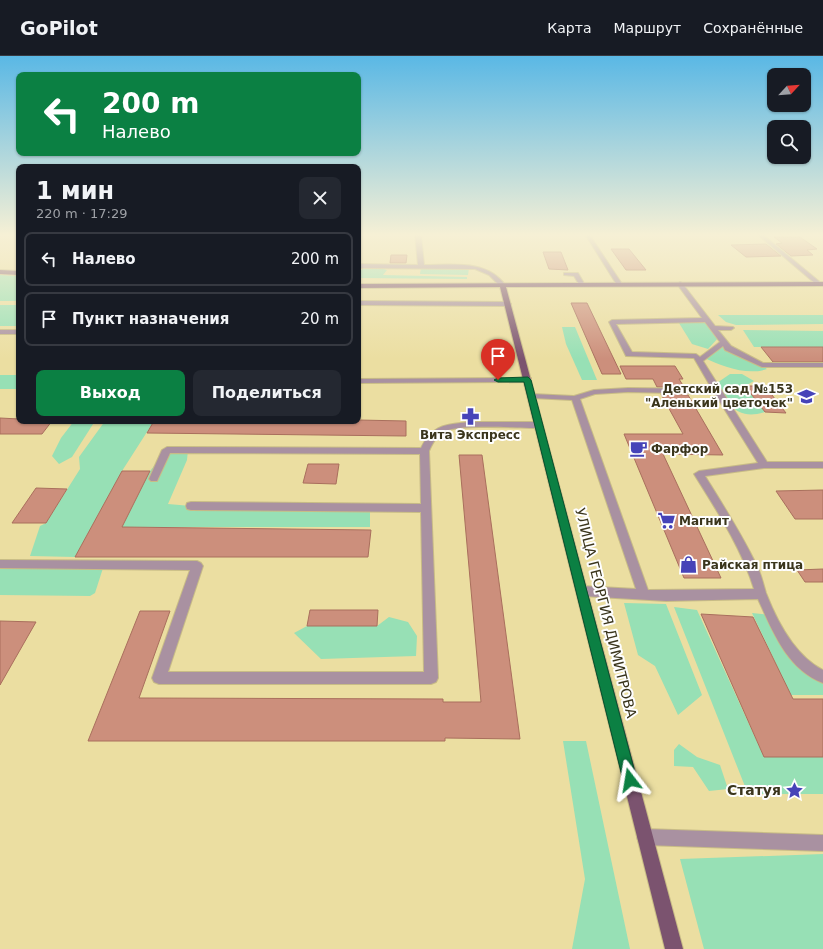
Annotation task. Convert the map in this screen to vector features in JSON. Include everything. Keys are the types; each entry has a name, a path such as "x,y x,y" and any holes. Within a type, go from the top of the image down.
{"main road":[{"path":"361,286 821,284"},
{"name":"УЛИЦА ГЕОРГИЯ ДИМИТРОВА","path":"503,286 674,949"}],"street":[{"path":"495,276 503,286"},
{"path":"577,276 582,285"},
{"path":"614,276 619,284"},
{"path":"811,276 821,284"},
{"path":"680,284 728,348 762,365 823,365"},
{"path":"361,303 508,304"},
{"path":"706,320 612,322 630,354 696,356 764,465"},
{"path":"712,328 731,328"},
{"path":"0,332 16,332"},
{"path":"699,361 724,342"},
{"path":"361,381 528,380"},
{"path":"532,396 574,398 594,392 628,390 718,392"},
{"path":"574,398 644,594"},
{"path":"0,564 197,566 159,678 431,678 424,451 431,437 446,428 469,425 539,425"},
{"path":"154,479 168,450 424,451"},
{"path":"823,465 764,465 699,474 753,568 761,594 774,622 795,658 812,673 823,677"},
{"path":"191,506 426,508"},
{"path":"582,591 644,594 761,594"},
{"path":"645,837 823,843"}],"green space":[{"path":"0,276 16,276 16,301 0,301"},
{"path":"361,276 467,277 467,279 361,278"},
{"path":"0,305 16,305 16,326 0,326"},
{"path":"718,315 823,315 823,324 736,325 726,322"},
{"path":"706,320 719,337 708,349 692,344 679,323"},
{"path":"562,327 575,327 597,380 582,380 566,344"},
{"path":"743,330 823,331 823,347 754,347"},
{"path":"724,342 767,369 759,371 743,371 727,367 704,358"},
{"path":"730,374 742,374 754,381 745,386 765,412 747,414 735,409 729,404 714,385"},
{"path":"0,375 16,375 16,389 0,389"},
{"path":"72,424 93,424 72,457 59,464 52,456 61,438"},
{"path":"103,424 152,424 122,471 75,557 30,556 40,526 46,523 80,469 79,457"},
{"path":"167,450 188,450 187,460 168,504 191,506 370,507 370,527 122,527 150,471"},
{"path":"0,565 103,568 95,593 90,596 0,595"},
{"path":"624,603 666,604 702,695 678,715 655,666 638,655"},
{"path":"674,607 697,610 764,757 823,757 823,794 748,794"},
{"path":"752,613 771,615 795,658 823,677 823,695 791,695"},
{"path":"389,617 408,622 417,636 416,656 321,659 294,633 307,626 377,626"},
{"path":"563,741 586,741 630,949 572,949 585,879"},
{"path":"679,744 697,757 720,765 728,789 709,791 693,767 674,766 674,750"},
{"path":"823,854 823,949 704,949 680,859"}],"building":[{"path":"571,303 587,303 621,374 602,374"},
{"path":"761,347 823,347 823,362 773,362"},
{"path":"620,366 675,366 683,379 679,379 684,387 657,387 653,379 626,379"},
{"path":"745,386 765,386 786,413 765,412"},
{"path":"661,394 688,395 723,455 663,454 721,578 684,578 624,434 683,434"},
{"path":"0,418 16,419 16,424 50,424 42,434 0,434"},
{"path":"361,420 406,421 406,436 147,433 152,424 361,424"},
{"path":"459,455 482,455 520,739 445,738 445,741 88,741 140,611 170,611 139,698 443,699 443,702 481,702"},
{"path":"308,464 339,464 336,484 303,483"},
{"path":"122,471 150,471 122,527 371,530 368,557 75,557"},
{"path":"36,488 67,489 46,523 12,523"},
{"path":"823,490 823,519 795,519 776,491"},
{"path":"823,569 823,582 805,582 797,570"},
{"path":"310,610 378,610 377,626 307,626"},
{"path":"701,614 753,617 793,699 823,699 823,757 764,757"},
{"path":"0,621 36,622 0,685"}],"place":[{"name":"Детский сад №153 \"Аленький цветочек\"","path":"806,396"},
{"name":"Вита Экспресс","path":"470,416"},
{"name":"Фарфор","path":"638,449"},
{"name":"Магнит","path":"666,521"},
{"name":"Райская птица","path":"689,565"},
{"name":"Статуя","path":"794,790"}],"route":[{"path":"498,380 528,380 630,780"}]}
